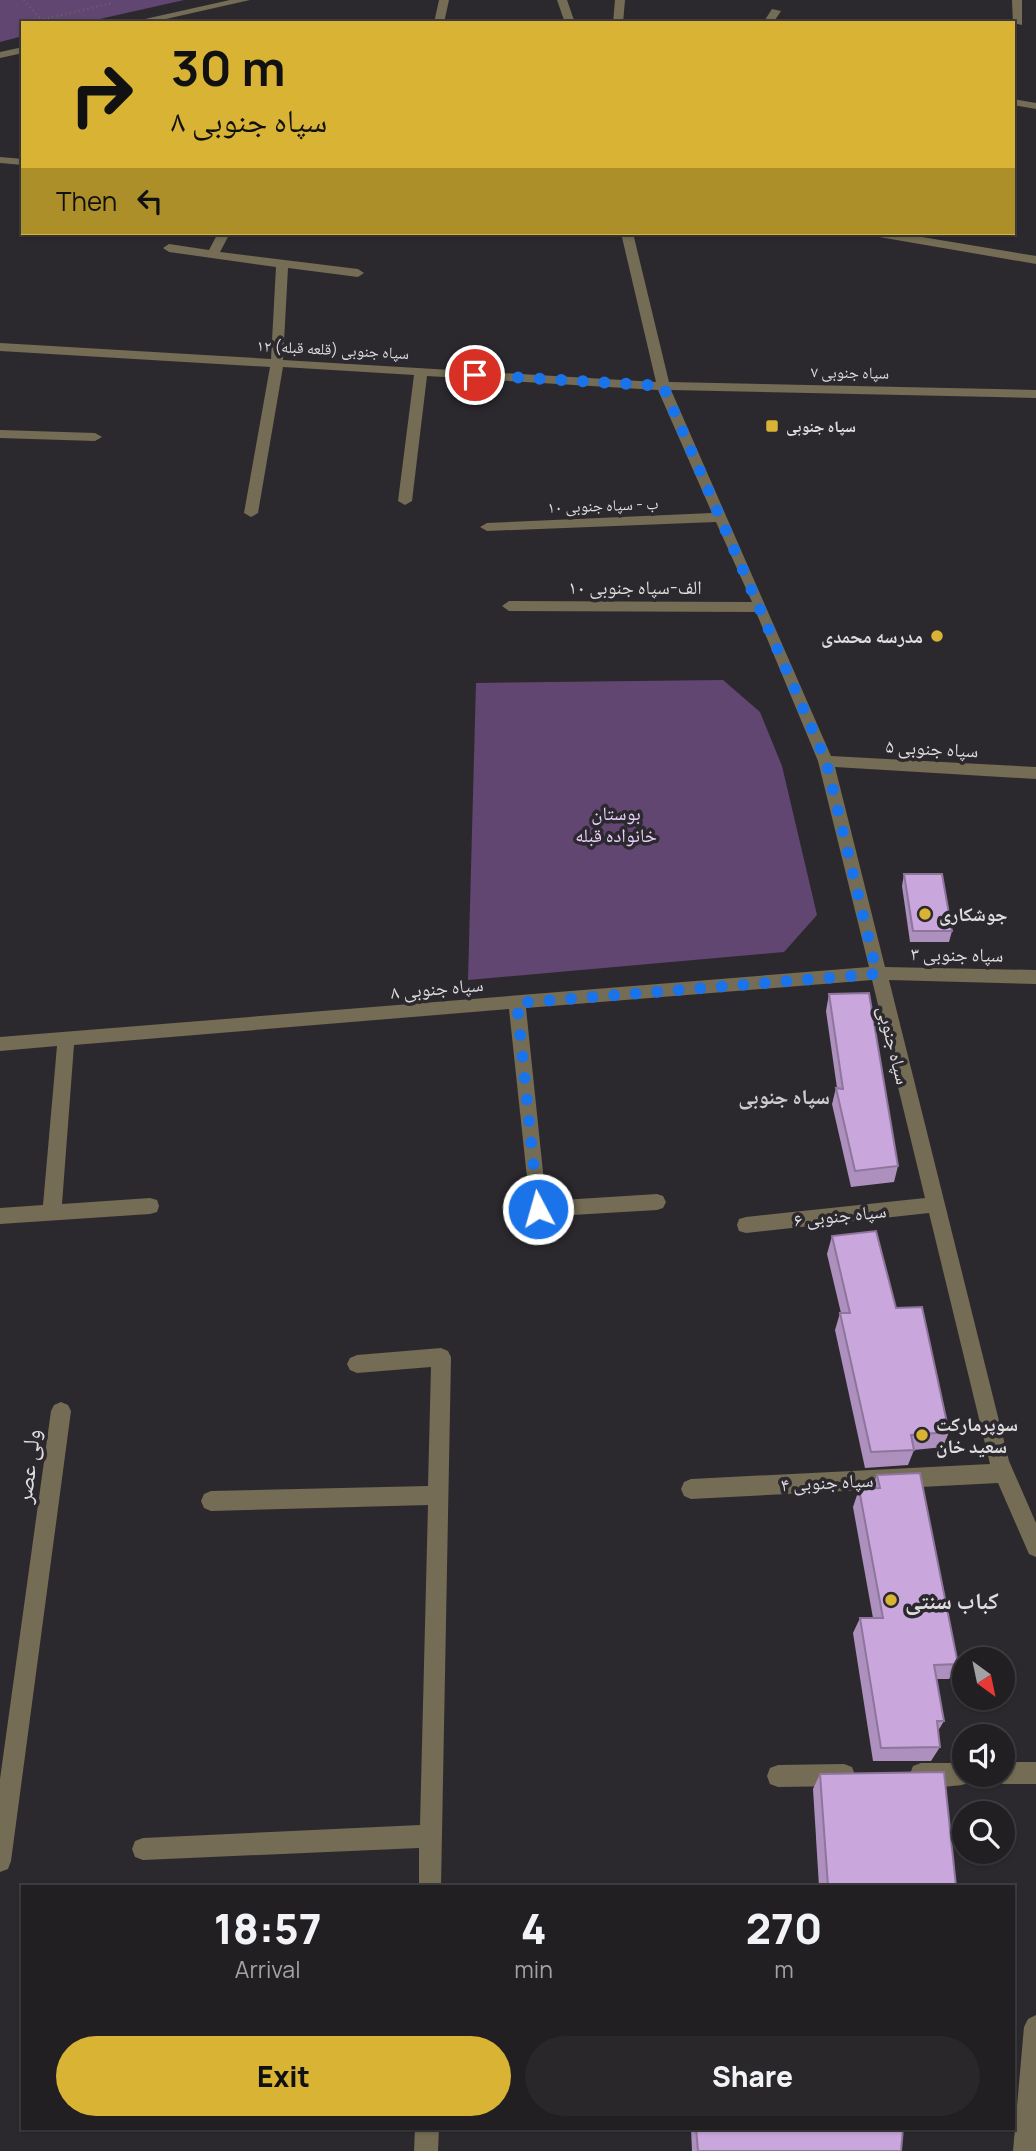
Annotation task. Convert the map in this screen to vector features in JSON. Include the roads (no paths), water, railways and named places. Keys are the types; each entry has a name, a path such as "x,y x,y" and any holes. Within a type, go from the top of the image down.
{"street":[{"path":"142,21 245,0"},
{"path":"439,21 444,0"},
{"path":"562,0 569,21"},
{"path":"618,21 620,0"},
{"path":"1017,0 1018,23"},
{"path":"212,21 218,5"},
{"path":"769,21 776,11"},
{"path":"0,55 19,53"},
{"path":"1015,102 1036,106"},
{"path":"0,160 21,162"},
{"path":"213,254 223,235"},
{"name":"سپاه جنوبی","path":"626,235 663,386 826,761 934,1205 1004,1473 1036,1547"},
{"path":"892,235 1033,257"},
{"path":"169,248 358,273"},
{"path":"251,513 277,363 282,264"},
{"name":"۱۲ سپاه جنوبی (قلعه قبله)","path":"0,347 663,386"},
{"path":"405,501 421,372"},
{"name":"۷ سپاه جنوبی","path":"663,386 1036,394"},
{"path":"0,434 95,437"},
{"name":"۱۰ ب - سپاه جنوبی","path":"487,527 721,517"},
{"name":"۱۰ الف-سپاه جنوبی","path":"509,606 761,607"},
{"name":"۵ سپاه جنوبی","path":"826,761 1036,773"},
{"name":"۳ سپاه جنوبی","path":"877,974 1036,976"},
{"name":"۸ سپاه جنوبی","path":"0,1044 877,974"},
{"path":"517,1003 538,1209 657,1202"},
{"path":"52,1213 66,1039"},
{"name":"۶ سپاه جنوبی","path":"746,1225 934,1205"},
{"path":"0,1216 150,1206"},
{"path":"357,1364 441,1357 430,1885"},
{"name":"ولی عصر","path":"0,1861 61,1410"},
{"name":"۴ سپاه جنوبی","path":"691,1489 1004,1473"},
{"path":"211,1501 439,1495"},
{"path":"1015,1773 1036,1773"},
{"path":"898,1774 952,1774"},
{"path":"778,1776 871,1775"},
{"path":"143,1849 430,1836"},
{"path":"1025,2151 1036,2027"},
{"path":"426,2151 427,2130"}],"place":[{"name":"سپاه جنوبی","path":"772,426"},
{"name":"مدرسه محمدی","path":"937,636"},
{"name":"جوشکاری","path":"925,914"},
{"name":"سوپرمارکت سعید خان","path":"922,1435"},
{"name":"کباب سنتی","path":"891,1600"}],"district":[{"name":"سپاه جنوبی","path":"784,1096"}],"park label":[{"name":"بوستان خانواده قبله","path":"616,824"}]}
